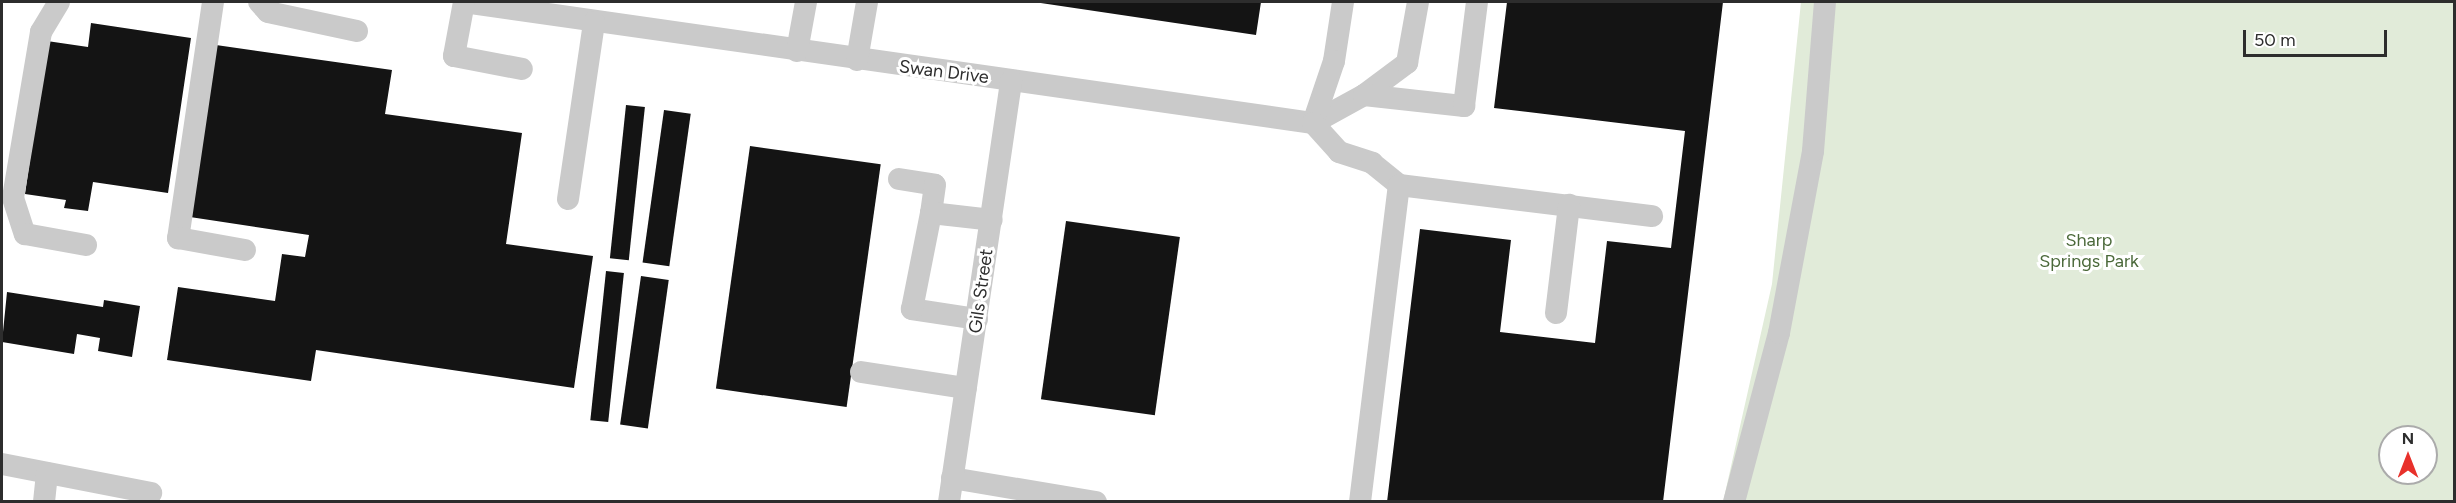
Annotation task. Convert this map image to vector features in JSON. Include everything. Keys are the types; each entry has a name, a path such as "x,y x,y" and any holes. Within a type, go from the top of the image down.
{"street":[{"path":"58,2 41,32 13,198 25,234 86,245"},
{"path":"213,2 178,238 245,250"},
{"path":"259,2 268,12 357,31"},
{"path":"464,2 454,56 522,69"},
{"name":"Swan Drive","path":"464,2 857,60 1313,123"},
{"path":"797,51 806,2"},
{"path":"857,60 867,2"},
{"path":"1313,123 1334,61 1343,2"},
{"path":"1313,123 1364,95 1407,63 1418,2"},
{"path":"1364,95 1464,106 1477,2"},
{"path":"1734,501 1779,333 1813,152 1825,2"},
{"path":"568,199 594,22"},
{"name":"Gils Street","path":"949,501 1011,81"},
{"path":"1313,123 1339,152 1372,163 1399,185 1652,216"},
{"path":"899,179 935,185 912,309 977,319"},
{"path":"1360,501 1399,185"},
{"path":"1556,313 1569,205"},
{"path":"931,213 992,219"},
{"path":"861,372 966,388"},
{"path":"2,464 151,493"},
{"path":"44,501 47,473"},
{"path":"952,478 1096,501"}],"green space":[{"name":"Sharp Springs Park","path":"1801,2 2454,2 2454,501 1723,502 1772,284"}],"building":[{"path":"1034,2 1261,2 1256,35"},
{"path":"1507,2 1723,2 1663,502 1387,502 1420,229 1511,240 1500,332 1595,343 1607,241 1671,248 1685,131 1494,108"},
{"path":"91,23 191,38 168,193 93,182 88,211 64,208 66,200 25,194 47,41 88,47"},
{"path":"216,45 392,70 385,114 522,133 506,244 593,256 574,388 316,350 311,381 167,360 178,287 275,301 282,254 305,257 309,235 190,217"},
{"path":"626,105 645,107 629,260 610,258"},
{"path":"664,110 691,114 669,266 643,263"},
{"path":"750,146 881,164 847,407 716,389"},
{"path":"1066,221 1180,237 1155,415 1041,399"},
{"path":"606,271 624,273 608,422 590,420"},
{"path":"641,276 669,280 648,428 620,425"},
{"path":"7,292 103,307 104,300 140,306 132,357 98,351 100,338 77,334 74,354 2,342"}]}
